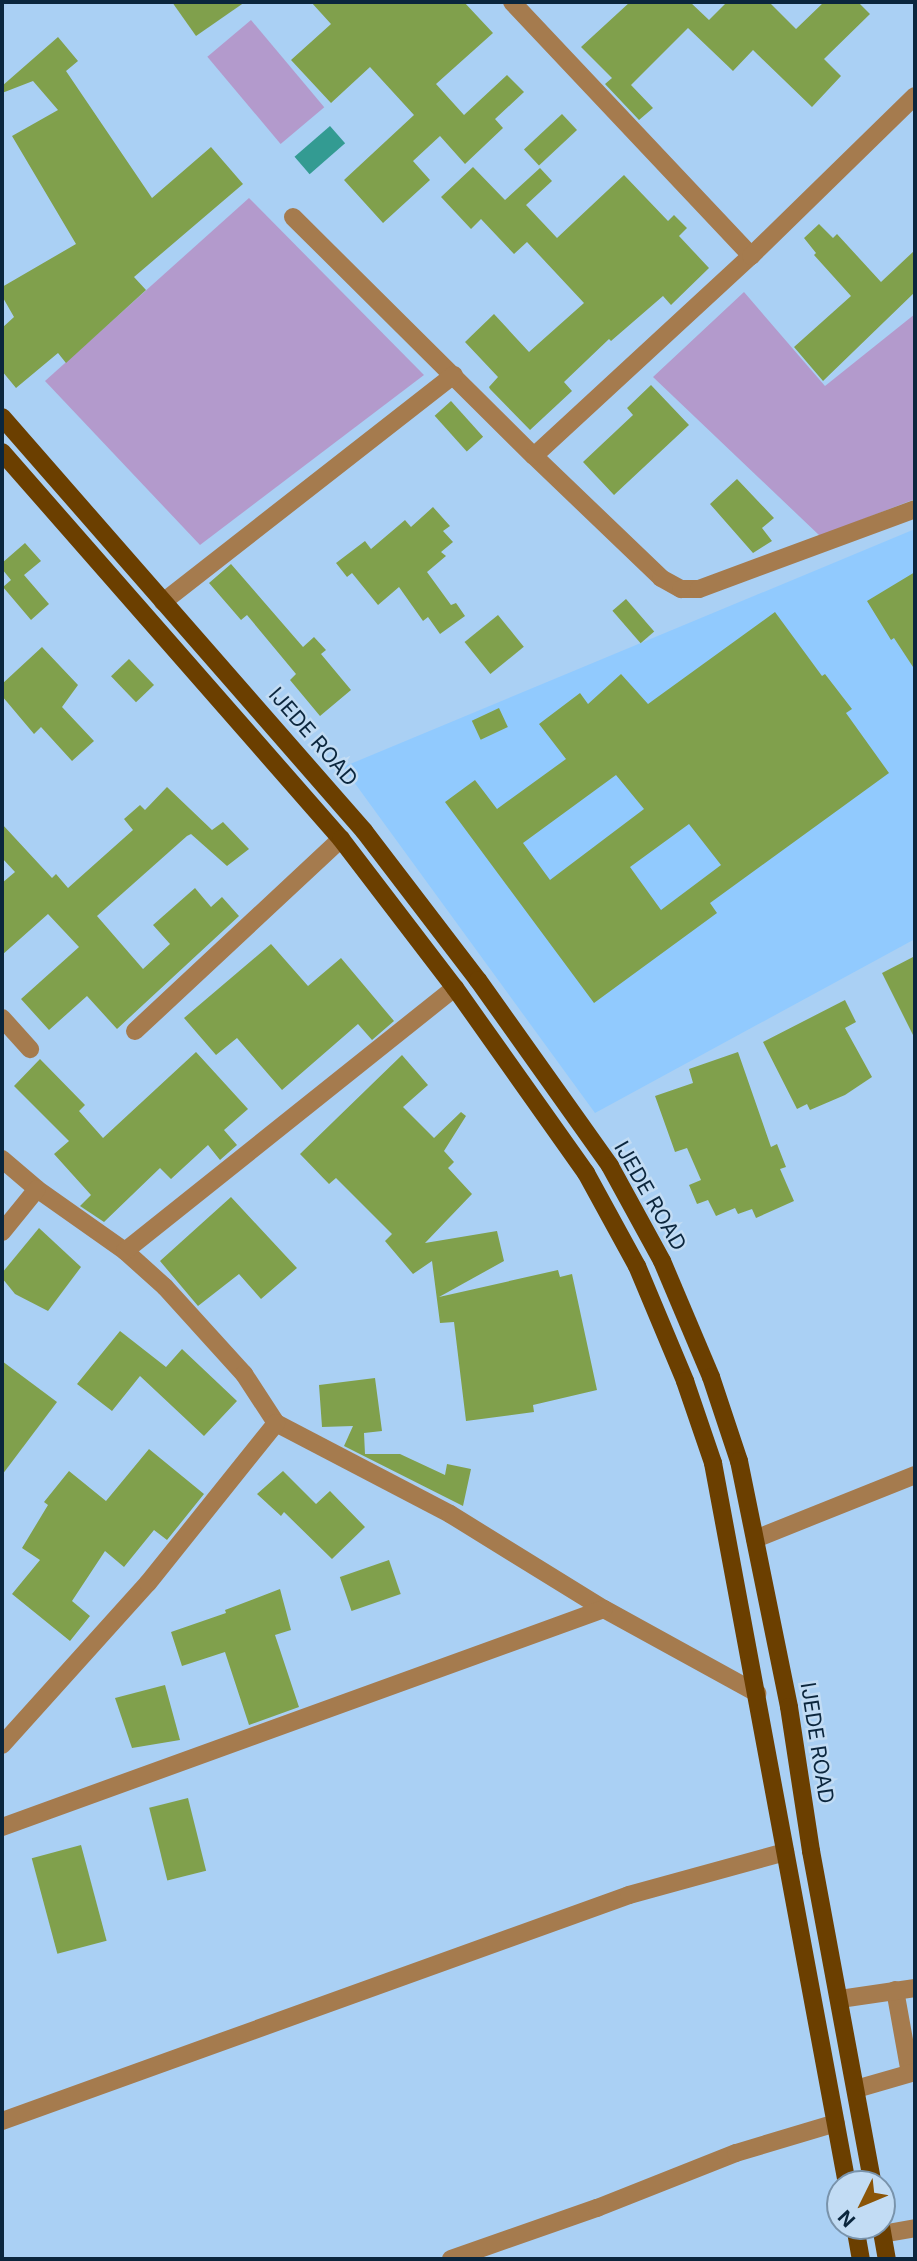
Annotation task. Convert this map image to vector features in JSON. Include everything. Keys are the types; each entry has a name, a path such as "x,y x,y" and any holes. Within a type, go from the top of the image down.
{"main road":[{"name":"IJEDE ROAD","path":"2,417 364,831 428,914 610,1166 662,1261 711,1377 738,1461 789,1707 811,1851 870,2170"},
{"name":"IJEDE ROAD","path":"2,452 341,839 455,988 586,1173 638,1266 685,1381 713,1463 844,2170"},
{"path":"234,718 253,701"},
{"path":"857,2240 860,2259"},
{"path":"883,2240 887,2259"}],"street":[{"path":"512,2 751,256"},
{"path":"534,456 751,256 915,96"},
{"path":"293,217 661,578 681,589 699,589 915,509"},
{"path":"163,602 454,375"},
{"path":"135,1031 341,839"},
{"path":"125,1251 455,988"},
{"path":"2,1018 30,1049"},
{"path":"2,1159 37,1189 125,1251 165,1287 244,1374 276,1423 450,1514 604,1609 757,1693"},
{"path":"2,1231 37,1189"},
{"path":"2,1745 148,1583 276,1423"},
{"path":"755,1539 915,1475"},
{"path":"2,1828 604,1609"},
{"path":"2,2121 629,1895 785,1852"},
{"path":"840,2000 915,1989"},
{"path":"856,2089 912,2073 895,1990"},
{"path":"451,2259 597,2208 737,2153 836,2123"},
{"path":"896,2229 915,2228"}],"shaded area":[{"path":"251,20 324,107 281,144 207,57"},
{"path":"330,126 345,143 310,174 295,157"},
{"path":"249,198 424,375 200,545 45,381"},
{"path":"744,292 825,386 915,314 915,499 820,536 653,377"},
{"path":"915,529 915,939 595,1113 343,767"}],"building":[{"path":"172,2 245,2 196,36"},
{"path":"311,2 464,2 493,33 436,84 464,115 507,75 524,92 495,119 503,128 465,164 440,136 413,161 430,180 383,223 344,180 414,115 370,67 331,103 291,60 331,24"},
{"path":"630,2 690,2 709,20 727,2 769,2 796,29 824,2 858,2 870,14 824,59 841,76 812,107 753,50 733,71 688,28 631,85 653,108 639,120 605,84 612,78 581,47"},
{"path":"58,37 78,61 66,71 152,198 211,147 243,184 134,277 146,290 66,363 58,353 16,388 2,371 2,328 14,317 2,296 2,287 76,244 12,136 58,110 33,81 2,93 2,86"},
{"path":"562,114 577,130 539,166 524,149"},
{"path":"473,167 505,200 540,168 552,181 526,205 557,238 624,175 668,221 674,215 687,228 679,236 709,268 671,305 663,296 611,341 609,339 564,382 572,391 530,430 490,389 498,377 465,342 494,314 529,352 584,303 527,242 514,254 481,219 471,229 441,197"},
{"path":"819,224 833,238 837,234 881,282 915,250 915,292 823,381 794,347 851,296 814,255 816,253 804,238"},
{"path":"651,385 689,425 614,495 583,462 633,415 627,408"},
{"path":"451,401 483,437 467,451 435,416"},
{"path":"737,479 774,518 762,528 772,541 753,553 710,504"},
{"path":"433,507 450,526 443,531 453,542 441,552 446,556 427,572 451,605 456,603 465,616 440,634 428,617 423,621 399,587 378,605 352,573 347,577 336,563 365,541 371,549 405,520 411,527"},
{"path":"25,543 41,561 24,575 49,604 31,620 3,587 11,580 2,569 2,563"},
{"path":"231,564 303,647 314,637 326,650 321,654 351,690 320,716 290,680 296,674 247,615 241,620 209,583"},
{"path":"915,572 915,670 894,638 891,640 867,601"},
{"path":"626,599 654,631 641,643 612,611"},
{"path":"775,612 822,676 825,674 852,709 846,713 889,773 710,903 717,913 594,1003 445,802 475,780 497,809 566,759 539,724 580,693 588,704 621,674 648,704","holes":["616,775 644,809 550,880 523,843","689,824 721,865 661,910 630,867"]},
{"path":"498,615 524,647 490,674 465,642"},
{"path":"42,647 78,685 62,707 94,741 72,761 41,727 34,734 2,696 2,684"},
{"path":"129,659 154,685 136,702 111,676"},
{"path":"499,708 508,727 481,740 472,721"},
{"path":"167,787 212,830 223,822 249,849 227,866 191,834 97,916 143,969 170,944 153,925 195,888 211,907 222,897 239,916 117,1029 87,996 49,1030 21,999 79,947 48,914 2,955 2,883 15,872 2,858 2,824 52,878 56,874 68,888 133,830 124,819 140,805 145,810"},
{"path":"271,944 308,986 341,958 394,1021 372,1040 358,1024 282,1090 237,1038 216,1055 184,1018"},
{"path":"915,956 915,1039 882,973"},
{"path":"845,1000 856,1022 845,1028 872,1077 845,1095 810,1110 807,1104 797,1109 763,1042"},
{"path":"196,1052 248,1109 224,1130 237,1145 220,1160 208,1145 171,1179 160,1168 104,1222 80,1206 91,1195 54,1154 69,1141 14,1086 40,1059 85,1105 79,1111 103,1138"},
{"path":"738,1052 771,1147 777,1144 786,1167 780,1169 794,1201 756,1218 752,1209 738,1214 735,1208 716,1216 708,1200 697,1204 689,1185 701,1180 687,1148 675,1152 655,1096 693,1083 689,1069"},
{"path":"402,1055 428,1085 403,1107 434,1138 461,1112 466,1116 444,1151 454,1162 448,1168 472,1194 425,1243 497,1231 504,1261 439,1297 558,1270 560,1277 572,1274 597,1390 533,1405 534,1412 466,1421 454,1322 440,1323 432,1261 413,1274 385,1241 392,1234 336,1178 329,1184 300,1154"},
{"path":"231,1197 297,1268 261,1299 239,1274 198,1306 160,1261"},
{"path":"39,1228 81,1267 48,1311 15,1294 2,1278 2,1273"},
{"path":"120,1331 166,1367 182,1349 237,1401 204,1436 140,1376 112,1411 77,1384"},
{"path":"2,1361 57,1402 2,1475"},
{"path":"375,1378 382,1431 364,1433 365,1454 400,1454 445,1475 447,1464 471,1469 463,1506 344,1446 353,1426 322,1427 319,1385"},
{"path":"149,1449 204,1494 167,1540 154,1530 124,1567 105,1551 72,1601 90,1616 70,1641 12,1594 40,1560 22,1548 48,1505 44,1502 69,1471 106,1501"},
{"path":"283,1471 316,1504 330,1491 365,1527 332,1559 284,1512 281,1516 257,1494"},
{"path":"389,1560 401,1594 352,1611 340,1577"},
{"path":"280,1589 291,1630 275,1635 299,1707 249,1725 225,1652 182,1666 171,1632 226,1613 225,1610"},
{"path":"165,1685 180,1740 132,1748 115,1698"},
{"path":"188,1798 206,1871 167,1880 149,1808"},
{"path":"81,1845 107,1941 57,1954 32,1858"}]}
